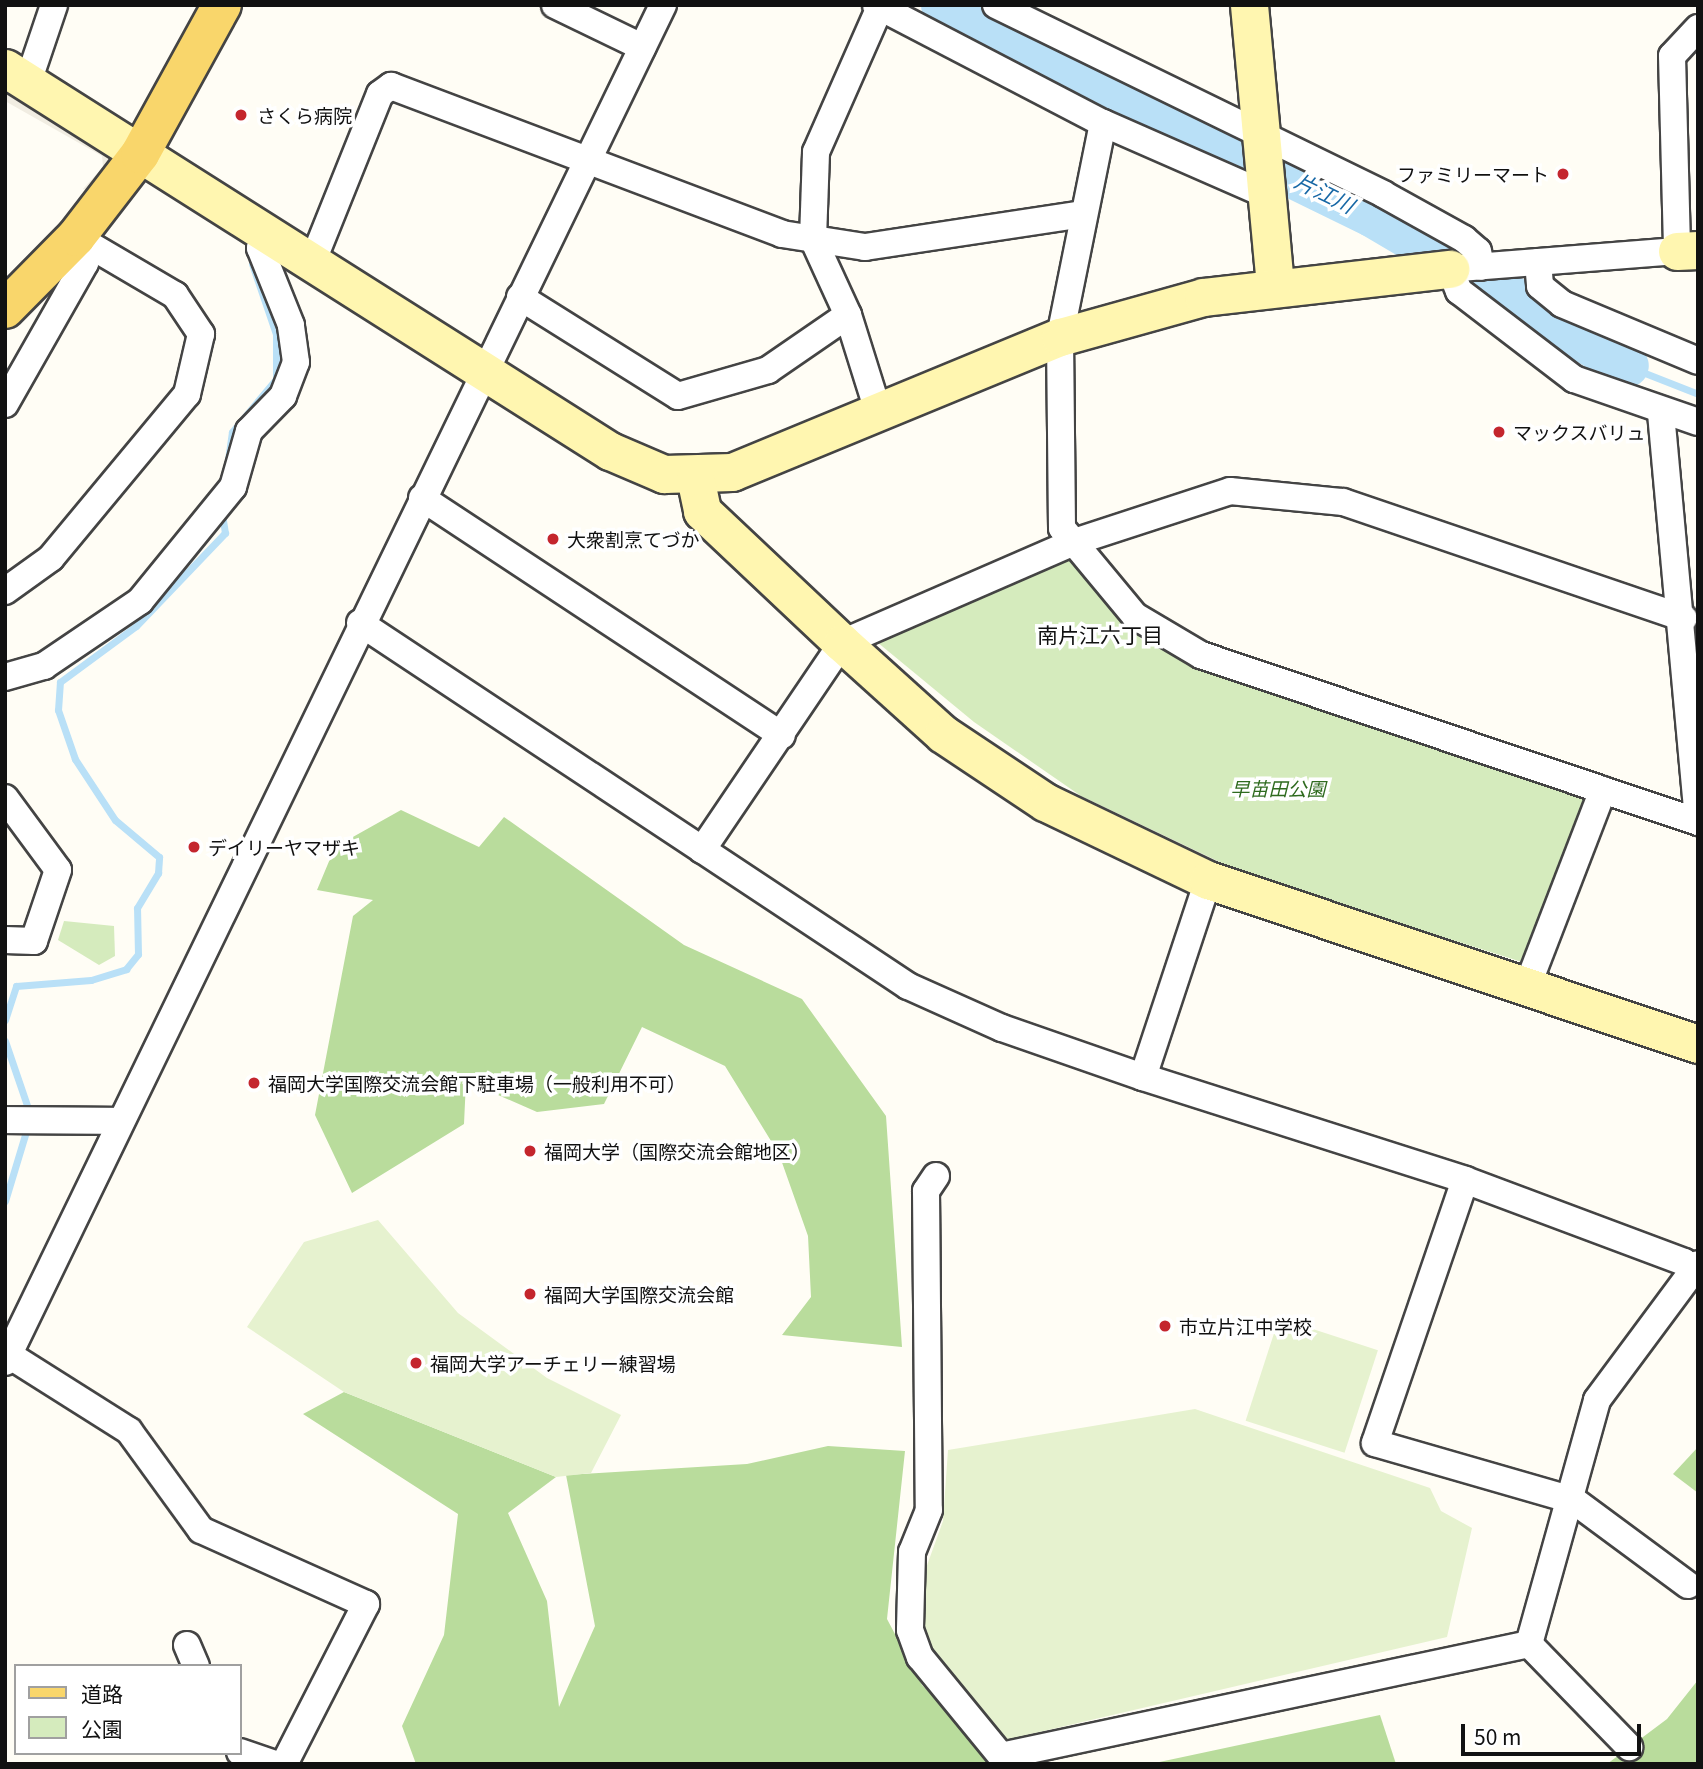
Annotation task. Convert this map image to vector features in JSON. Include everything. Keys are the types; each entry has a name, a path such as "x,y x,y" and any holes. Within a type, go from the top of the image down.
{"main road":[{"path":"5,309 76,237 140,154 222,5"}],"street":[{"path":"54,5 17,75 610,451 664,474 695,477 732,472 879,414 1060,337 1203,297 1275,286 1687,251 1672,56 1698,28"},
{"path":"555,5 642,47"},
{"path":"284,1764 366,1604 201,1530 129,1431 7,1359 360,623 663,5"},
{"path":"996,5 1266,139 1322,161 1464,239 1478,251 1465,268 1459,292 1574,379 1661,413 1698,422"},
{"path":"1250,5 1266,139 1265,194 1275,286"},
{"path":"879,414 848,315 813,239 816,152 878,6 1102,123 1265,194"},
{"path":"312,263 380,94 391,86 584,162 813,239 864,247 1083,214"},
{"path":"1102,123 1060,337 1062,528 1135,616 1201,655 1698,821 1684,618 1661,413"},
{"path":"5,677 44,666 140,601 233,487 249,431 283,396 296,362 291,325 260,248 268,236"},
{"path":"5,404 85,262 76,237"},
{"path":"5,591 51,558 187,394 201,334 175,295 76,237"},
{"path":"1538,262 1540,286 1562,304 1698,361"},
{"path":"520,297 678,396 768,370 848,315"},
{"path":"695,477 702,511 842,643 943,734 1045,802 1208,880 1698,1044"},
{"path":"702,850 842,643 1073,542 1230,491 1343,502 1684,618"},
{"path":"422,498 782,735"},
{"path":"360,623 908,986 1002,1028 1143,1077 1465,1181 1695,1268 1597,1400 1573,1500 1528,1644"},
{"path":"1527,987 1603,790"},
{"path":"5,798 58,870 34,941 5,940"},
{"path":"1143,1077 1208,880"},
{"path":"18,1122 120,1121"},
{"path":"936,1176 926,1191 929,1510 912,1552 910,1630 920,1657 1001,1756 1528,1644"},
{"path":"1465,1181 1375,1443 1573,1500 1688,1586"},
{"path":"1528,1644 1629,1747"},
{"path":"242,1753 275,1764"}],"green space":[{"name":"早苗田公園","path":"1071,551 1141,639 1196,664 1584,798 1525,963 1247,875 1081,796 974,722 871,637"},
{"path":"401,810 479,847 504,817 684,945 802,999 886,1116 902,1347 782,1335 811,1297 808,1236 779,1154 725,1066 642,1027 604,1104 537,1112 466,1081 464,1124 352,1193 315,1115 353,916 373,900 317,890 335,847"},
{"path":"64,921 114,926 115,956 99,965 58,940"},
{"name":"福岡大学アーチェリー練習場","path":"378,1220 458,1313 547,1378 621,1415 591,1473 556,1477 344,1392 247,1327 304,1242"},
{"path":"1279,1318 1378,1350 1345,1453 1246,1421"},
{"path":"344,1392 556,1477 508,1513 547,1601 559,1707 595,1626 566,1475 747,1464 828,1446 905,1451 887,1619 922,1685 1001,1764 416,1764 402,1726 444,1635 458,1514 303,1414"},
{"path":"1195,1409 1430,1488 1441,1511 1472,1528 1447,1637 1001,1741 933,1664 922,1623 921,1582 943,1521 948,1450"},
{"path":"1698,1447 1698,1493 1673,1474"},
{"path":"1698,1680 1698,1764 1607,1764 1667,1719"},
{"path":"1380,1715 1396,1764 1150,1764"}],"shaded area":[{"path":"5,86 107,150 111,169 92,192 83,189 103,167 102,156 5,101"}],"waterway":[{"name":"片江川","path":"943,5 1372,215 1627,366"},
{"path":"228,460 232,432 276,379 276,334 252,264"},
{"name":"片江川","path":"1627,366 1698,394"},
{"path":"5,1020 16,986 91,980 126,969 138,954 137,908 158,873 159,857 115,820 75,759 58,710 60,682 136,626 225,533 222,513"},
{"path":"5,1041 30,1114"},
{"path":"5,1201 28,1125"}],"place":[{"name":"さくら病院","path":"241,115"},
{"name":"ファミリーマート","path":"1563,174"},
{"name":"マックスバリュ","path":"1499,432"},
{"name":"大衆割烹てづか","path":"553,539"},
{"name":"デイリーヤマザキ","path":"194,847"},
{"name":"福岡大学国際交流会館下駐車場（一般利用不可）","path":"254,1083"},
{"name":"福岡大学（国際交流会館地区）","path":"530,1151"},
{"name":"福岡大学国際交流会館","path":"530,1294"},
{"name":"市立片江中学校","path":"1165,1326"},
{"name":"福岡大学アーチェリー練習場","path":"416,1363"}],"district":[{"name":"南片江六丁目","path":"1100,634"}]}
